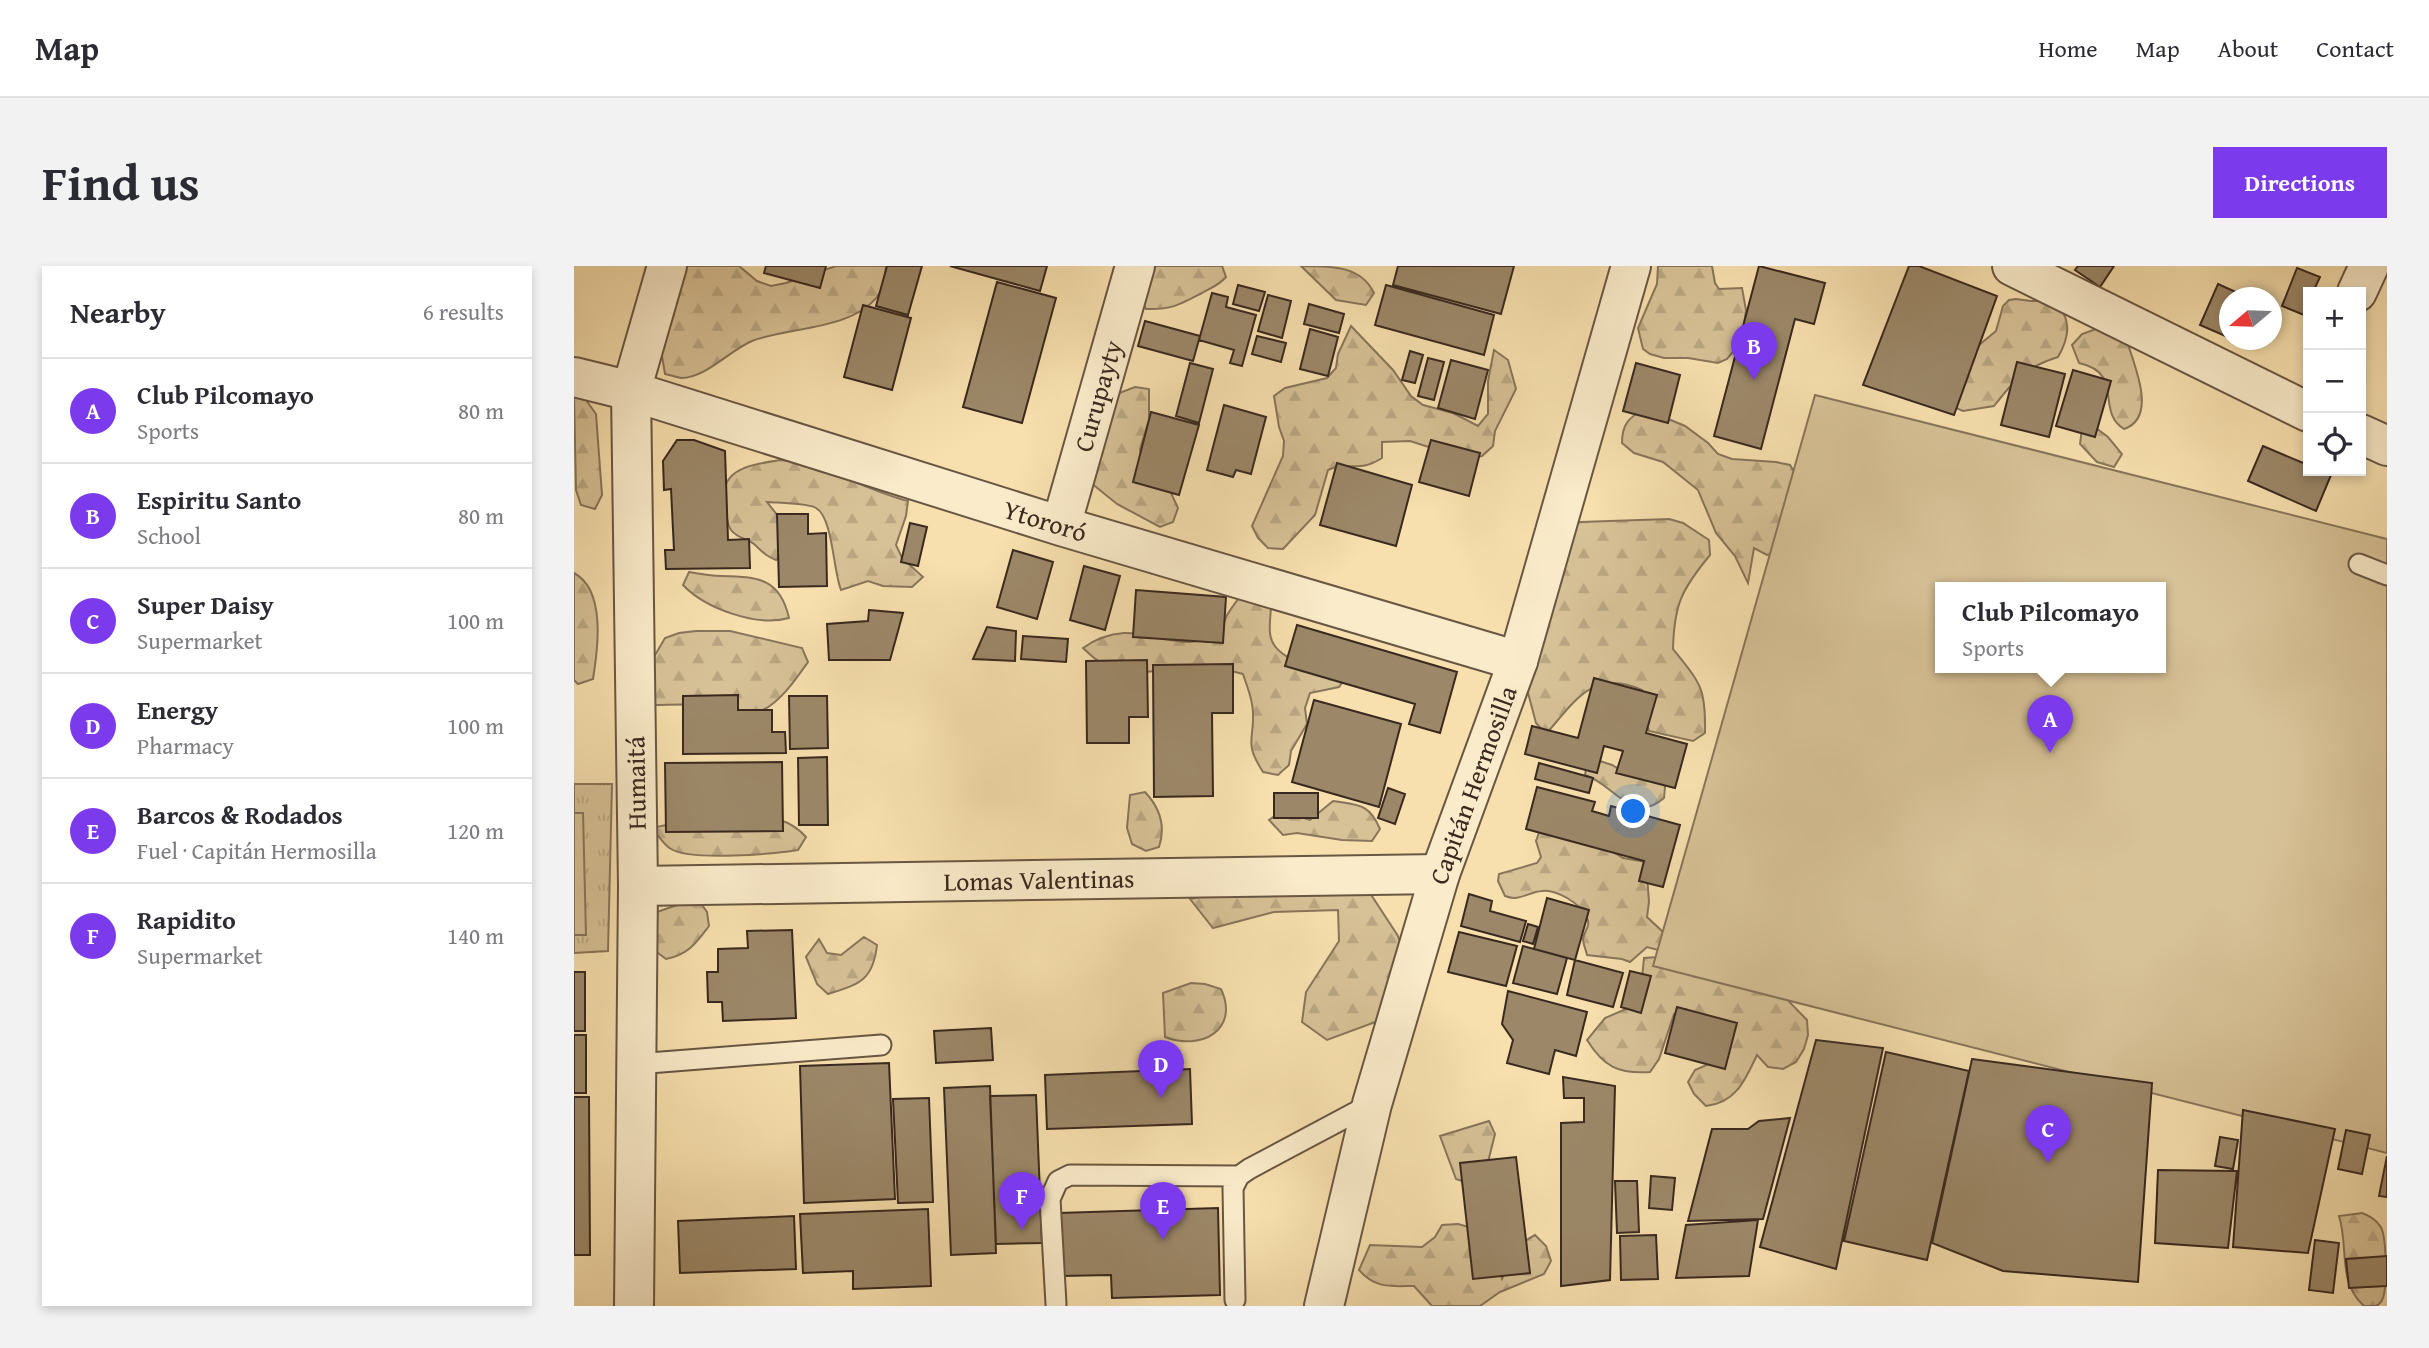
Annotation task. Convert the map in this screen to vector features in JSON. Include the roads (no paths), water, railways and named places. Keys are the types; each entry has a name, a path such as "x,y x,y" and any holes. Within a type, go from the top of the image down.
{"street":[{"name":"Humaitá","path":"634,1306 638,886 631,391 667,266"},
{"name":"Curupayty","path":"1061,526 1135,266"},
{"name":"Capitán Hermosilla","path":"1324,1306 1372,1104 1440,874 1518,661 1631,266"},
{"path":"2359,287 2369,266"},
{"path":"2025,268 2303,405"},
{"name":"Ytororó","path":"574,377 631,391 1061,526 1518,661"},
{"path":"2366,436 2387,446"},
{"name":"Lomas Valentinas","path":"638,886 1440,874"}],"lane":[{"path":"2359,564 2387,575"},
{"path":"636,1064 881,1045"},
{"path":"1235,1300 1233,1188 1239,1176 1372,1104"},
{"path":"1056,1304 1050,1199 1058,1181 1070,1175 1239,1176"}],"place":[{"name":"Espiritu Santo","path":"1754,380"},
{"name":"Club Pilcomayo","path":"2050,753"},
{"name":"Energy","path":"1161,1098"},
{"name":"Super Daisy","path":"2048,1163"},
{"name":"Rapidito","path":"1022,1230"},
{"name":"Barcos & Rodados","path":"1163,1240"}]}
